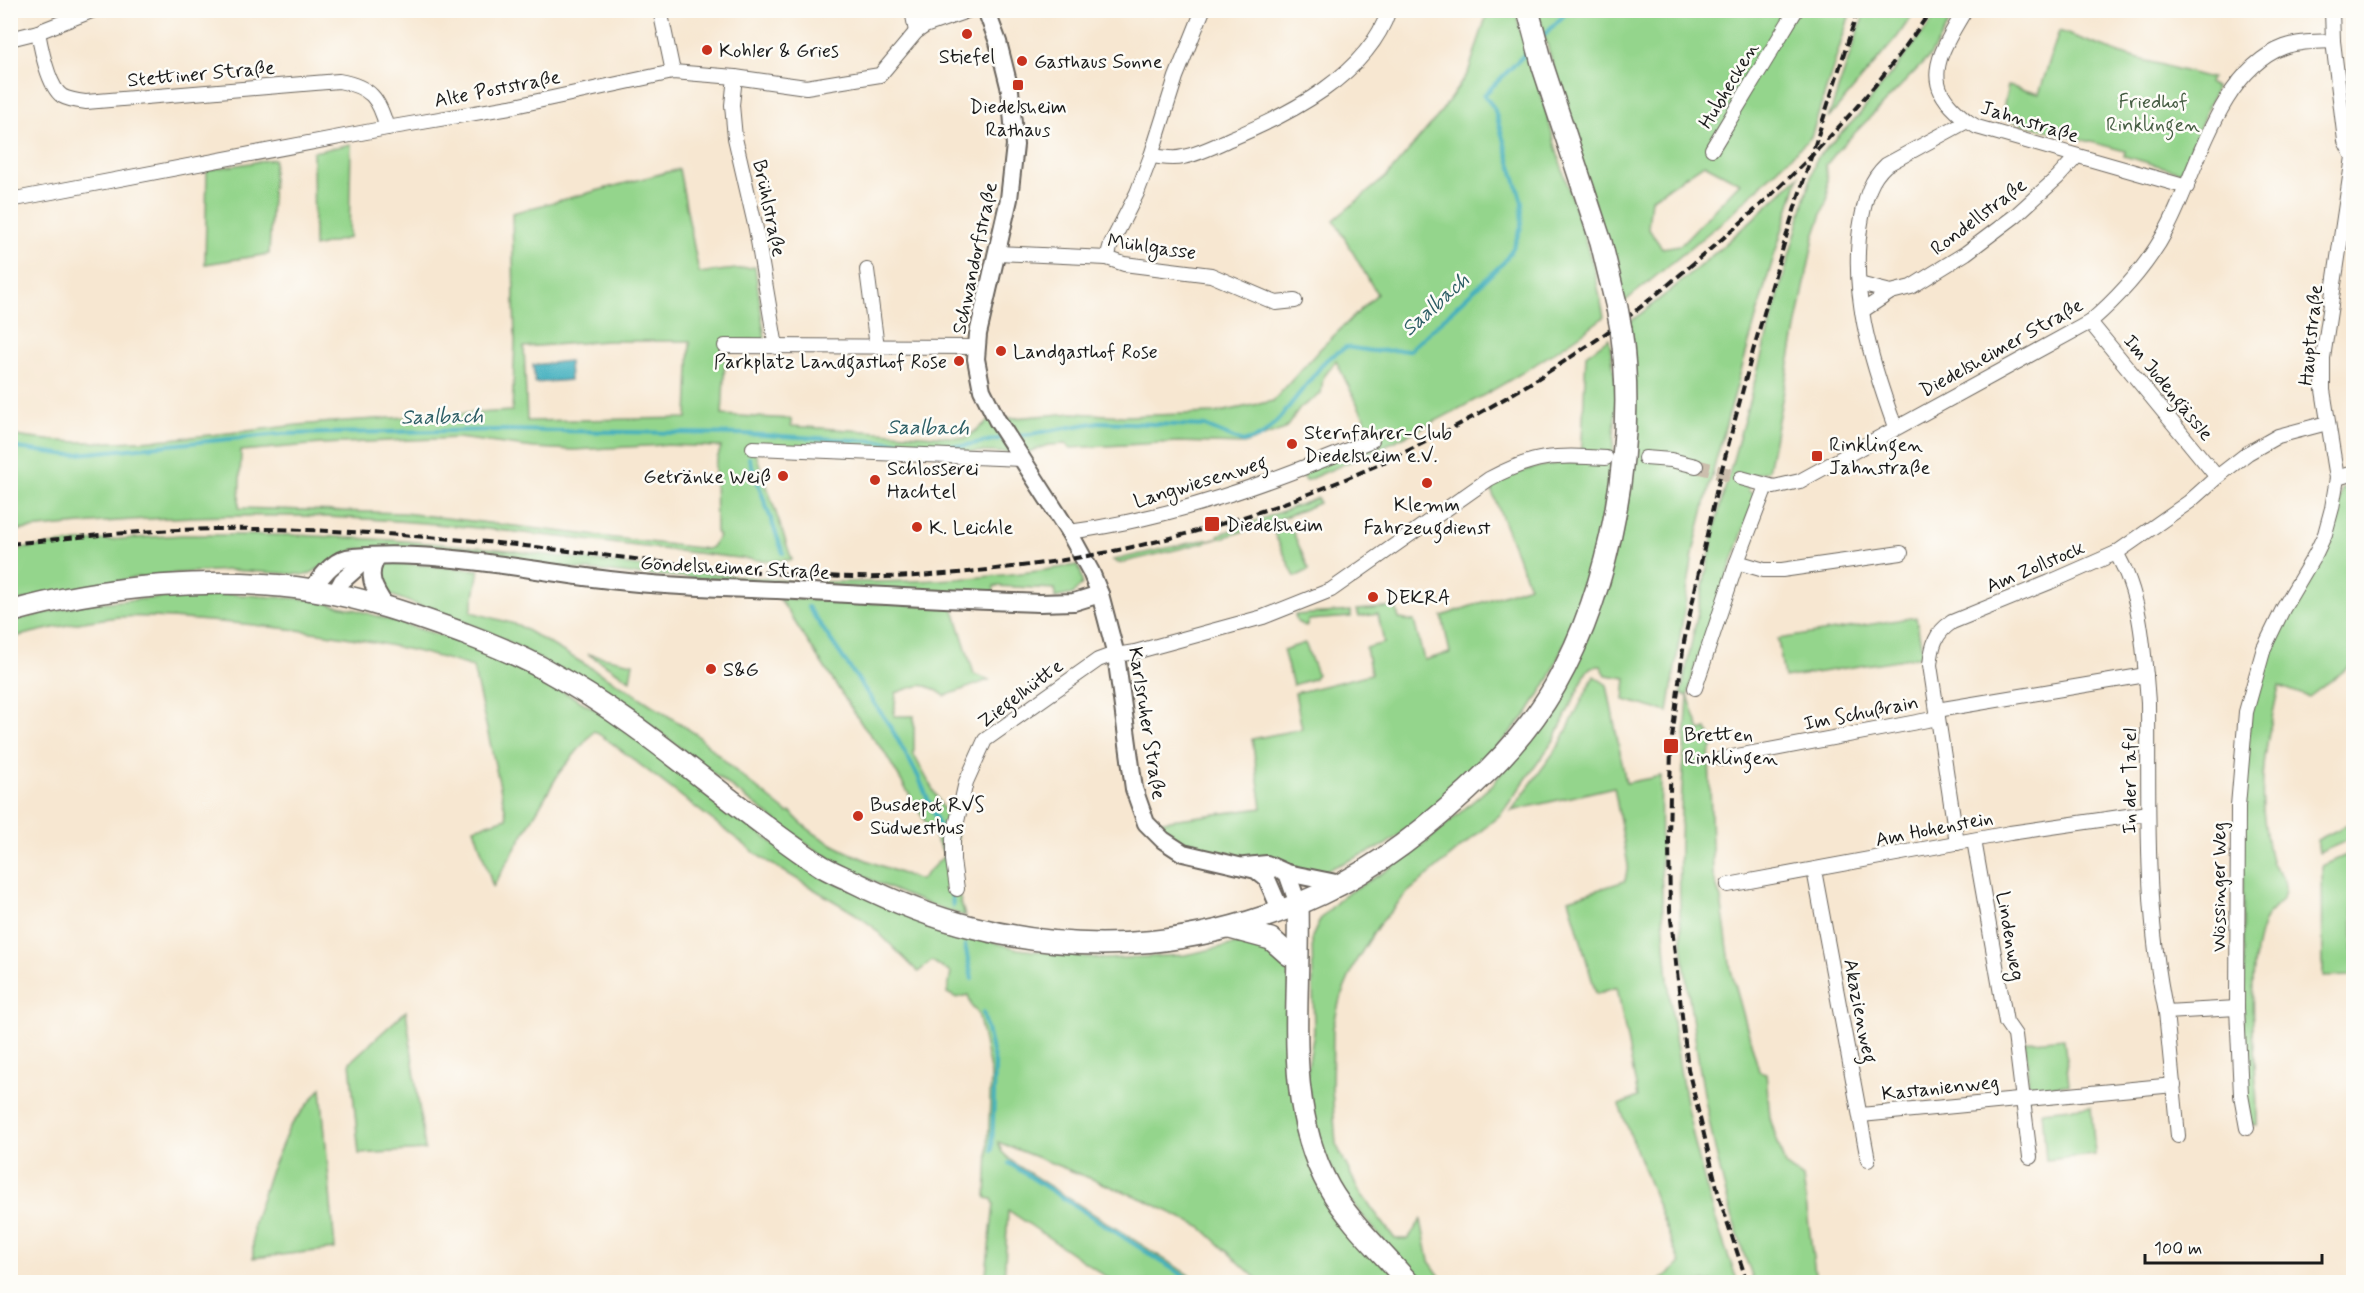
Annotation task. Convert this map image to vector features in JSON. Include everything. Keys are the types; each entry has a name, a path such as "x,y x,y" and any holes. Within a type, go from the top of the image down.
{"main road":[{"path":"10,612 87,595 152,587 222,583 335,594 423,618 486,641 551,672 617,714 820,865 888,899 939,919 1007,936 1089,946 1125,945 1172,939 1230,927 1289,907 1334,888 1417,833 1466,792 1511,748 1536,717 1571,654 1606,552 1622,475 1627,390 1621,329 1601,242 1543,67 1529,14"},
{"path":"1294,950 1310,918 1334,888"},
{"path":"1289,907 1298,986 1300,1093 1306,1128 1330,1188 1408,1282"},
{"path":"1230,927 1271,939 1294,950"}],"street":[{"path":"10,39 38,32 94,10"},
{"path":"660,10 673,72"},
{"path":"912,10 916,32"},
{"name":"Alte Poststraße","path":"10,200 387,128 510,107 673,72 806,87 880,75 916,32 925,26 970,10"},
{"name":"Schwandorfstraße","path":"986,10 998,42 1010,90 1015,145 1009,199 977,347 979,380 987,403 1069,532 1100,594"},
{"path":"1107,258 1111,244 1137,193 1152,156 1176,77 1203,10"},
{"path":"1152,156 1182,158 1279,118 1315,95 1351,66 1378,34 1389,10"},
{"name":"Hubhecken","path":"1712,149 1796,10"},
{"path":"1965,10 1944,49 1937,71 1940,90 1944,98 1967,121"},
{"name":"Hauptstraße","path":"2264,648 2325,534 2337,478 2322,390 2324,358 2353,157 2345,141 2333,41 2332,10"},
{"name":"Stettiner Straße","path":"38,32 54,88 63,96 73,100 86,102 339,81 361,87 375,98 382,109 387,128"},
{"name":"Diedelsheimer Straße","path":"1741,478 1766,486 1782,486 1800,481 2090,322 2114,302 2141,270 2167,229 2214,122 2242,78 2271,53 2285,46 2333,41"},
{"name":"Brühlstraße","path":"735,78 732,105 735,138 756,229 776,346"},
{"name":"Jahnstraße","path":"1895,428 1878,381 1862,311 1859,284 1861,224 1872,182 1886,165 1967,121 1977,127 2187,187"},
{"name":"Rondellstraße","path":"1891,292 1911,287 1966,253 2015,216 2058,177 2077,156"},
{"name":"Mühlgasse","path":"997,254 1107,258 1124,264 1212,274 1276,303 1295,301"},
{"path":"867,270 877,347"},
{"path":"1859,284 1891,292"},
{"path":"1862,311 1891,292"},
{"name":"Im Judengässle","path":"2090,322 2217,477"},
{"path":"725,346 977,347"},
{"name":"Am Zollstock","path":"1957,843 1930,665 1934,640 1941,629 1952,622 2116,553 2189,502 2248,453 2278,436 2327,423"},
{"name":"Langwiesenweg","path":"1069,532 1143,520 1212,502 1372,440"},
{"path":"753,448 1018,452"},
{"name":"Ziegelhütte","path":"957,889 953,839 966,782 985,741 1098,660 1260,618 1331,590 1489,479 1510,468 1534,459 1558,455 1606,458"},
{"path":"1645,458 1696,465"},
{"path":"2337,478 2354,473"},
{"path":"1695,688 1737,562 1766,486"},
{"path":"1737,562 1764,570 1782,570 1900,552"},
{"name":"In der Tafel","path":"2116,553 2127,570 2130,580 2139,619 2146,675 2149,892 2157,971 2166,1012 2178,1136"},
{"name":"Gondelsheimer Straße","path":"312,590 327,570 338,562 350,557 374,557 456,560 620,582 704,588 1039,603 1074,602 1100,594"},
{"path":"335,594 346,576 374,557"},
{"path":"374,557 370,576 374,589 386,607"},
{"name":"Karlsruher Straße","path":"1100,594 1116,655 1134,789 1146,823 1163,840 1183,853 1256,870 1267,879 1289,907"},
{"name":"Wössinger Weg","path":"2247,1128 2241,1095 2237,1008 2238,806 2246,712 2264,648"},
{"name":"Im Schußrain","path":"1721,759 1937,714 2146,675"},
{"name":"Am Hohenstein","path":"1728,885 1974,840 2148,813"},
{"name":"Lindenweg","path":"1974,840 2006,1022 2015,1035"},
{"name":"Karlsruher Straße","path":"1243,867 1267,864 1334,888"},
{"name":"Akazienweg","path":"1814,870 1868,1160"},
{"path":"1287,873 1289,907"},
{"path":"2166,1012 2237,1008"},
{"name":"Kastanienweg","path":"2015,1035 2030,1157"},
{"name":"Kastanienweg","path":"1861,1114 2174,1085"}],"green space":[{"path":"1488,11 1516,11 1521,35 1525,35 1558,155 1594,268 1604,317 1534,366 1497,388 1383,447 1305,481 1298,467 1373,436 1336,361 1323,378 1321,394 1301,407 1285,429 1244,444 1178,442 1070,448 1066,444 1048,445 1026,453 1003,419 1073,413 1124,416 1215,413 1273,401 1321,348 1377,294 1334,220 1387,176 1438,116 1468,73"},
{"path":"1537,11 1851,11 1811,137 1728,217 1623,303","holes":["1704,164 1740,183 1680,245 1662,248 1648,228 1651,199"]},
{"path":"1865,11 1915,11 1898,36 1828,119"},
{"path":"1940,11 1956,11 1930,56 1826,165 1828,197 1814,237 1768,471 1752,475 1748,491 1756,495 1696,663 1688,695 1700,731 1707,729 1713,745 1709,755 1713,875 1721,899 1731,970 1759,1071 1766,1073 1770,1118 1785,1165 1803,1178 1816,1282 1754,1282 1733,1221 1717,1158 1704,1095 1685,970 1681,924 1680,856 1688,696 1681,694 1718,514 1816,159 1859,115"},
{"name":"Friedhof Rinklingen","path":"2059,31 2128,56 2211,78 2209,83 2216,88 2181,172 2124,156 2125,151 2001,118 2008,86 2039,94"},
{"path":"351,144 349,238 314,247 313,152"},
{"path":"274,159 269,254 205,264 207,170"},
{"path":"679,169 699,273 755,267 765,340 726,341 722,415 791,419 791,426 966,438 991,419 1014,453 753,445 792,560 766,561 531,534 355,518 224,516 82,524 11,531 10,435 45,440 117,442 190,437 351,420 512,411 515,342 512,213","holes":["607,341 690,341 687,418 527,421 524,347","458,438 534,448 574,450 664,445 721,447 715,465 716,532 719,536 712,547 707,549 404,513 239,508 241,451 321,444"]},
{"path":"1799,176 1767,279 1716,460 1694,548 1668,712 1624,700 1626,678 1606,675 1601,666 1591,667 1554,740 1501,814 1407,893 1378,926 1356,961 1340,999 1333,1028 1332,1089 1336,1144 1359,1191 1395,1239 1408,1239 1421,1220 1429,1261 1444,1282 1418,1282 1342,1191 1321,1146 1306,1079 1314,1032 1312,937 1321,918 1344,895 1384,872 1426,842 1493,784 1562,693 1614,553 1632,474 1635,424 1627,324 1715,253"},
{"path":"1609,338 1617,391 1612,466 1597,551 1572,625 1550,677 1527,714 1452,797 1385,845 1320,873 1247,858 1197,852 1174,841 1155,822 1262,808 1252,739 1302,729 1295,693 1371,674 1366,648 1384,643 1378,614 1359,617 1357,610 1396,607 1399,619 1414,621 1424,660 1450,653 1442,616 1529,586 1492,492 1493,485 1535,467 1581,462 1586,355"},
{"path":"2353,483 2353,664 2309,697 2279,686 2268,738 2263,774 2263,809 2271,859 2284,880 2285,892 2265,920 2256,951 2252,994 2257,1125 2248,1124 2243,1088 2243,790 2251,706 2267,650 2333,527 2342,489"},
{"path":"1318,498 1319,503 1295,513 1271,522 1223,537 1211,540 1219,538 1218,535"},
{"path":"1291,527 1309,570 1295,577 1274,533"},
{"path":"182,535 296,535 391,540 489,548 663,569 793,581 795,584 631,574 356,549 307,575 230,570 178,573 133,578 11,603 10,550 77,542"},
{"path":"1207,539 1208,541 1174,550 1118,563 1113,560"},
{"path":"390,562 479,570 471,612 518,625 627,689 696,734 738,773 788,813 791,812 816,835 850,853 920,880 945,855 883,750 863,726 779,598 953,607 974,674 989,680 945,696 927,686 916,686 896,693 894,716 914,716 914,755 957,834 957,889 965,916 886,887 812,848 623,705 490,632 385,593 377,572 381,566"},
{"path":"1077,565 1081,572 1082,584 1073,594 1055,598 1055,589 994,586 993,596 799,584 797,581 867,582 972,578"},
{"path":"215,593 307,599 357,610 459,641 524,669 603,714 814,874 966,934 1018,949 1105,959 1185,955 1249,941 1263,943 1284,960 1288,969 1304,1138 1399,1282 1260,1282 1202,1228 1145,1200 998,1142 1002,1152 1015,1164 1200,1282 1114,1282 1008,1210 1004,1282 985,1282 994,1204 992,1199 986,1198 991,1075 978,1013 972,1007 968,995 957,998 947,993 951,973 932,961 918,972 872,926 763,859 594,731 559,773 493,887 474,828 507,818 473,667 408,649 342,636 276,627 164,618 118,617 11,638 11,621 83,604"},
{"path":"1351,611 1351,617 1309,620 1306,627 1297,622 1295,615"},
{"path":"1916,617 1923,656 1784,678 1778,639"},
{"path":"1305,643 1317,674 1313,679 1293,685 1283,650"},
{"path":"588,654 633,663 630,680"},
{"path":"1594,676 1607,685 1626,783 1661,776 1662,905 1674,1034 1699,1160 1716,1222 1738,1282 1658,1282 1680,1264 1619,1105 1638,1097 1617,987 1596,994 1569,899 1625,881 1628,865 1614,787 1511,811 1560,744"},
{"path":"2353,822 2353,838 2319,853 2317,840"},
{"path":"2353,852 2353,976 2323,977 2322,866"},
{"path":"406,1011 425,1150 359,1154 350,1062"},
{"path":"2064,1038 2069,1085 2029,1088 2025,1042"},
{"path":"321,1088 335,1249 253,1258 253,1225 269,1175 289,1128"},
{"path":"2091,1106 2095,1155 2046,1160 2042,1111"}],"water":[{"path":"569,361 570,380 535,383 533,365"}],"waterway":[{"name":"Saalbach","path":"1542,37 1569,10"},
{"name":"Saalbach","path":"1014,437 1099,422 1205,426 1243,442 1262,436 1279,419 1326,360 1346,347 1372,351 1410,350 1504,262 1514,246 1521,227 1522,202 1494,108 1484,95 1530,49"},
{"name":"Saalbach","path":"10,447 68,455 281,434 497,430 743,434 962,446 1003,438"},
{"path":"749,458 783,553"},
{"path":"808,607 890,726 918,776 943,835 947,864"},
{"path":"951,889 953,906"},
{"path":"965,945 972,979"},
{"path":"983,1012 995,1064 992,1150"},
{"path":"1009,1163 1193,1282"}],"tunnel":[{"path":"1696,466 1741,478"}],"railway":[{"path":"1747,1282 1720,1200 1688,1069 1670,910 1671,746 1684,642 1717,488 1791,220 1858,10"},
{"path":"10,544 180,530 334,531 487,542 763,572 874,577 930,575 1004,568 1083,557 1159,541 1234,520 1378,465 1516,392 1599,338 1647,302 1708,251 1799,168 1856,108 1931,10"}],"place":[{"name":"Stiefel","path":"967,34"},
{"name":"Kohler & Gries","path":"707,50"},
{"name":"Gasthaus Sonne","path":"1022,61"},
{"name":"Diedelsheim Rathaus","path":"1018,85"},
{"name":"Landgasthof Rose","path":"1001,351"},
{"name":"Parkplatz Landgasthof Rose","path":"959,361"},
{"name":"Sternfahrer-Club Diedelsheim e.V.","path":"1292,444"},
{"name":"Rinklingen Jahnstraße","path":"1817,456"},
{"name":"Getränke Weiß","path":"783,476"},
{"name":"Schlosserei Hachtel","path":"875,480"},
{"name":"Klemm Fahrzeugdienst","path":"1427,483"},
{"name":"Diedelsheim","path":"1212,524"},
{"name":"K. Leichle","path":"917,527"},
{"name":"DEKRA","path":"1373,597"},
{"name":"S&G","path":"711,669"},
{"name":"Bretten Rinklingen","path":"1671,746"},
{"name":"Busdepot RVS Südwestbus","path":"858,816"}]}
